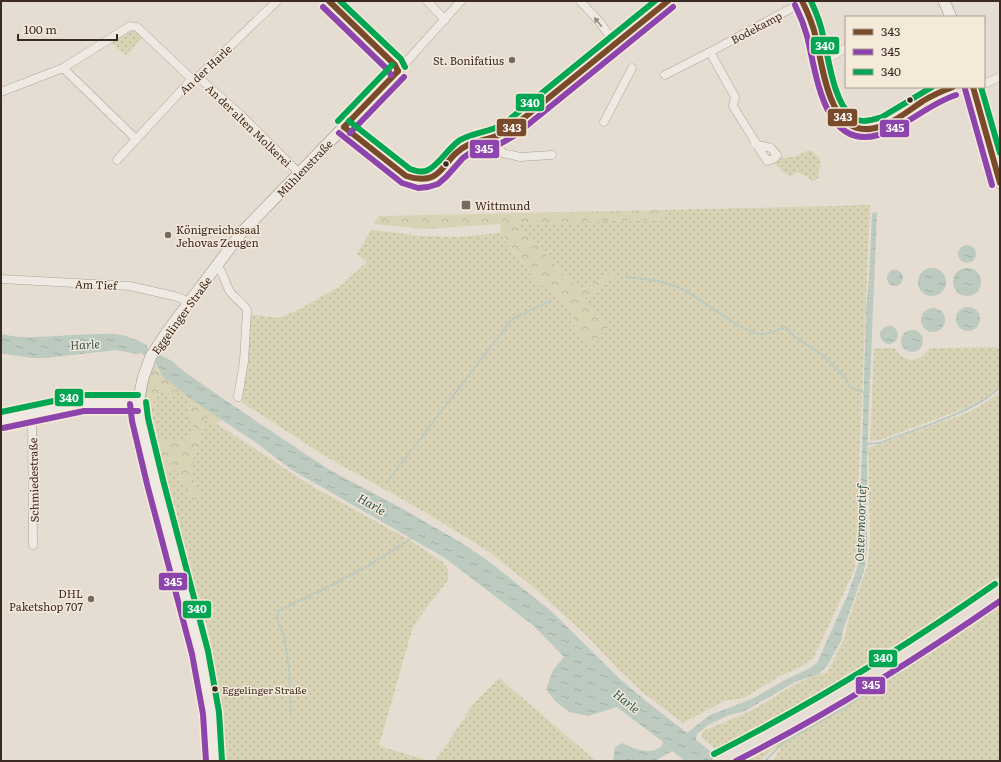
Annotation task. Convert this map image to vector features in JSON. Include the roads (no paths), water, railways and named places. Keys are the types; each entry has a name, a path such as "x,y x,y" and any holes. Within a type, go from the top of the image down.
{"main road":[{"path":"723,758 814,711 850,690 925,644 1000,591"}],"street":[{"name":"An der Harle","path":"117,160 195,78 277,1"},
{"path":"329,1 395,65 398,71"},
{"path":"427,1 445,20"},
{"name":"Mühlenstraße","path":"261,212 398,71 461,1"},
{"path":"580,1 598,20 615,44"},
{"path":"344,127 406,176 414,179 430,179 438,174 462,149 501,135 509,130 668,1"},
{"path":"802,1 812,24 826,85 838,112 844,121 850,125 860,128 874,128 939,92 950,88"},
{"name":"Bodekamp","path":"665,75 802,1"},
{"path":"944,1 951,16"},
{"name":"An der alten Molkerei","path":"1,92 63,68 126,28 134,26 242,116 299,173"},
{"path":"821,63 845,49"},
{"path":"710,52 735,97 733,106 756,144"},
{"path":"63,68 136,139"},
{"path":"604,122 632,68"},
{"path":"985,84 1000,77"},
{"path":"973,88 1000,183"},
{"path":"491,139 503,153 520,156 552,155"},
{"name":"Eggelinger Straße","path":"214,761 211,713 200,652 155,482 140,419 138,403 143,378 158,345 242,232 261,212"},
{"path":"217,265 222,272 231,293 244,305 247,310 244,361 238,397"},
{"name":"Am Tief","path":"1,279 130,286 178,297 189,302"},
{"path":"1,420 83,403 138,403"},
{"name":"Schmiedestraße","path":"31,414 33,545"}],"water":[{"path":"877,212 867,457 867,547 864,571 843,630 842,639 827,666 819,674 795,682 745,711 729,715 708,725 697,734 696,740 723,761 685,761 672,751 655,761 613,761 615,747 622,743 637,749 652,751 662,746 663,742 617,707 588,716 569,712 555,701 546,689 553,670 564,657 534,626 445,558 292,470 258,444 195,402 164,378 154,361 141,353 137,354 116,350 45,358 31,358 1,353 1,334 37,337 115,334 128,337 147,345 147,348 172,361 182,370 225,400 328,469 403,509 460,542 487,560 550,610 620,679 687,733 710,715 752,699 817,663 848,594 858,565 866,310 872,213"},
{"path":"963,245 971,245 976,250 974,261 971,263 963,263 958,258 958,250"},
{"path":"932,268 942,272 946,282 942,292 932,296 922,292 918,282 922,272"},
{"path":"967,268 977,272 981,282 977,292 967,296 957,292 953,282 957,272"},
{"path":"895,270 901,272 903,278 901,284 895,286 889,284 887,278 889,272"},
{"path":"968,307 976,311 980,319 976,327 968,331 960,327 956,319 960,311"},
{"path":"933,308 938,309 944,315 944,325 938,331 933,332 928,331 922,325 921,320 922,315 928,309"},
{"path":"885,326 893,326 898,331 896,342 893,344 885,344 880,339 880,331"},
{"path":"908,330 916,330 923,337 923,345 916,352 908,352 901,345 901,337"}],"waterway":[{"path":"627,277 670,284 684,290 735,323 756,333 767,334 785,327 795,337 824,356 845,377 850,387 865,393"},
{"path":"387,482 512,319 552,300"},
{"path":"866,444 879,443 943,420 990,396 1000,387"},
{"path":"291,716 289,669 284,636 277,619 278,612 365,567 413,537"},
{"path":"765,761 783,743 848,706 1000,604"}],"place":[{"name":"St. Bonifatius","path":"512,60"},
{"name":"Wittmund","path":"466,205"},
{"name":"Königreichssaal Jehovas Zeugen","path":"168,235"},
{"name":"DHL Paketshop 707","path":"91,599"},
{"name":"Eggelinger Straße","path":"215,689"}],"water label":[{"name":"Harle","path":"85,344"},
{"name":"Harle","path":"372,504"},
{"name":"Ostermoortief","path":"860,523"},
{"name":"Harle","path":"627,701"}]}
